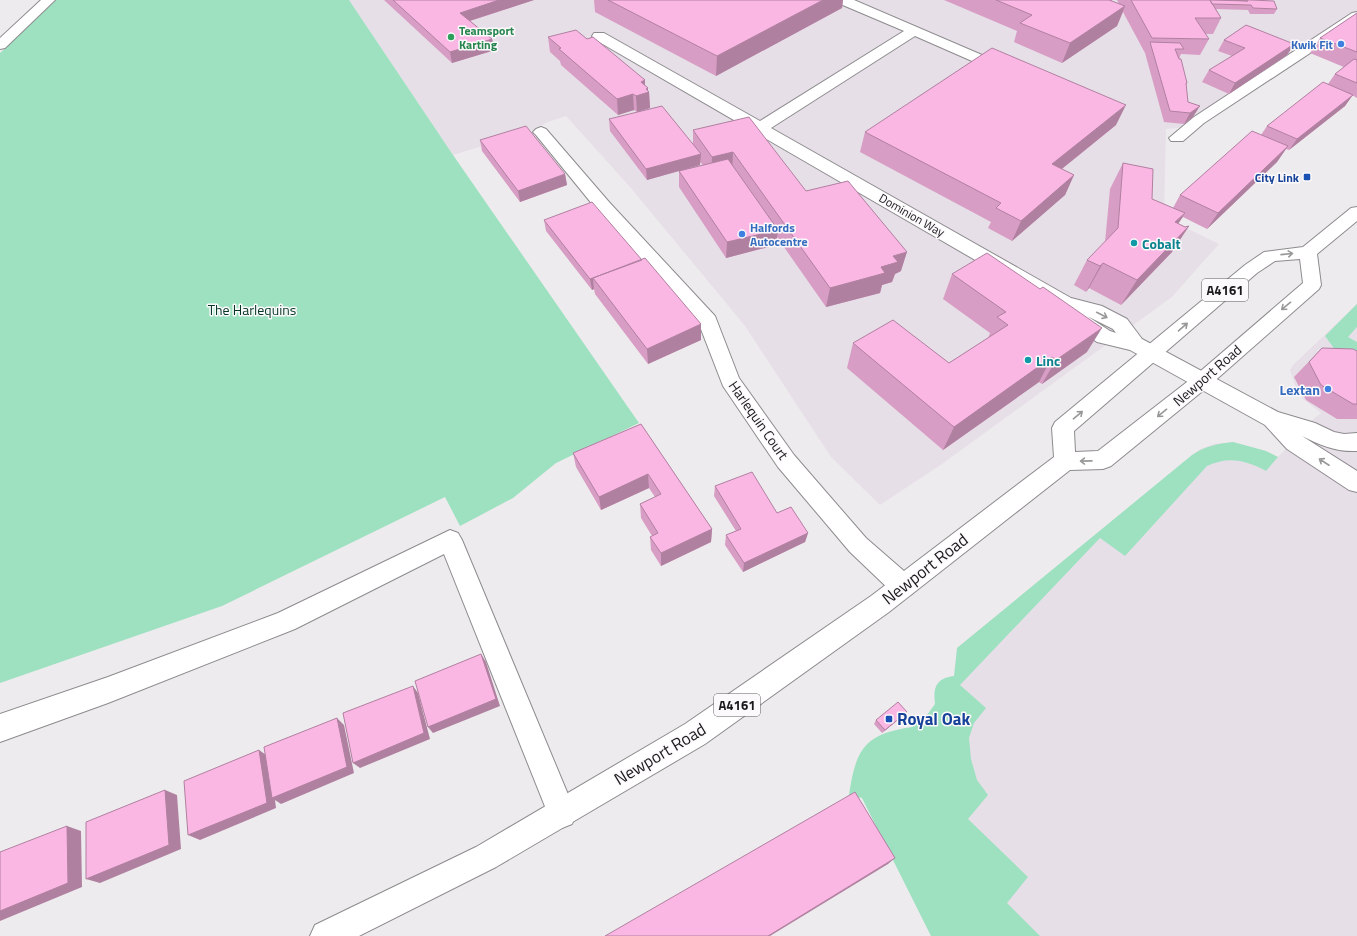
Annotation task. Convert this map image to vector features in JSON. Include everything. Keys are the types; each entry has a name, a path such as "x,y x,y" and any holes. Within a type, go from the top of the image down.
{"street":[{"path":"0,45 49,0"},
{"path":"843,0 977,58"},
{"path":"1177,138 1199,120 1354,12"},
{"path":"760,128 914,31"},
{"name":"Dominion Way","path":"599,36 1065,303 1082,322 1104,337 1144,348 1272,419"},
{"name":"Harlequin Court","path":"541,132 603,206 708,321 730,382 786,461 858,545 903,586"},
{"path":"1308,252 1357,212"},
{"name":"Newport Road","path":"326,936 486,857 562,814 695,734 903,586 1065,461 1103,460 1203,380 1312,285 1308,252"},
{"name":"A4161","path":"1065,461 1063,428 1144,348 1270,256 1308,252"},
{"path":"1272,419 1307,429 1330,440 1344,443 1357,442"},
{"path":"1272,419 1295,443 1357,484"},
{"path":"0,728 108,690 286,622 450,540 562,814"}],"shaded area":[{"path":"349,0 1357,0 1357,73 1310,53 1338,34 1327,30 1193,117 1179,128 1166,129 1164,217 1219,244 1172,297 942,464 880,505 831,457 745,326 630,187 566,116 548,122 529,132 453,155"},
{"path":"1357,304 1357,936 1000,936 957,783 957,648 1200,449 1214,444 1233,442 1266,451 1278,457 1312,420 1321,413 1303,399 1296,388 1290,370 1293,365"}],"green space":[{"name":"The Harlequins","path":"56,0 349,0 453,155 639,423 556,463 513,498 460,526 445,497 222,606 0,683 0,53"},
{"path":"1357,304 1357,327 1348,337 1357,342 1357,362 1336,351 1325,336"},
{"path":"1233,442 1266,451 1278,457 1266,471 1251,464 1230,460 1207,466 1125,556 1100,538 960,685 986,708 974,723 969,738 971,759 977,780 988,795 968,819 1028,877 1007,903 1040,936 931,936 862,798 849,795 855,766 859,755 865,746 873,739 896,730 912,727 915,721 927,715 935,704 935,689 937,685 943,679 954,676 957,648 1192,455 1211,446"}],"building":[{"name":"Teamsport Karting","path":"393,0 499,0 460,13 492,39 450,52"},
{"path":"608,0 823,0 717,56"},
{"path":"996,0 1109,0 1125,6 1070,43 1020,23 1032,15"},
{"path":"1131,0 1210,0 1221,18 1195,18 1209,39 1152,38"},
{"path":"1210,0 1274,1 1277,9 1253,8 1251,5 1212,4"},
{"path":"1357,13 1357,52 1320,38"},
{"path":"1246,25 1294,44 1235,83 1209,70 1245,48 1224,40"},
{"path":"576,30 587,39 593,37 645,80 641,82 648,88 646,89 649,92 636,96 633,94 617,99 559,49 561,48 548,37"},
{"path":"1150,42 1180,43 1184,49 1175,49 1179,59 1181,59 1187,83 1188,102 1200,106 1190,113 1170,111"},
{"path":"992,48 1126,105 1052,164 1074,175 1021,221 996,208 1001,203 865,132"},
{"path":"1354,59 1357,60 1357,83 1335,74"},
{"path":"1323,82 1353,95 1297,139 1267,126"},
{"path":"662,106 701,154 646,169 609,119"},
{"path":"749,117 806,191 848,181 907,252 893,256 898,262 881,267 885,273 830,288 733,152 712,157 693,130"},
{"path":"526,126 565,174 518,191 480,140"},
{"path":"1252,131 1288,146 1218,213 1180,195"},
{"path":"728,159 778,230 727,242 679,171"},
{"path":"1123,163 1153,169 1152,199 1185,213 1175,222 1185,227 1189,226 1137,280 1103,263 1100,266 1087,260 1118,228"},
{"path":"592,202 642,260 590,279 544,220"},
{"path":"987,253 1040,289 1043,287 1102,328 1056,360 1052,357 954,427 853,343 893,320 949,363 1008,325 997,317 1006,312 952,274"},
{"path":"645,258 701,324 647,349 593,278"},
{"path":"1322,348 1353,349 1357,351 1357,404 1353,404 1321,385 1309,362"},
{"path":"641,424 712,529 661,553 650,537 658,533 640,504 661,494 648,474 599,497 573,453"},
{"path":"752,472 777,513 791,507 808,533 744,563 726,535 741,529 715,486"},
{"path":"481,654 496,699 428,727 415,681"},
{"path":"413,686 424,733 353,763 343,713"},
{"path":"898,702 907,712 885,730 876,720"},
{"path":"337,718 347,767 272,798 264,747"},
{"path":"259,750 267,803 188,835 184,781"},
{"path":"165,790 169,845 86,879 86,822"},
{"path":"855,792 895,858 768,936 605,936"},
{"path":"67,826 68,883 0,911 0,852"}],"place":[{"name":"Teamsport Karting","path":"451,37"},
{"name":"Kwik Fit","path":"1341,44"},
{"name":"City Link","path":"1307,177"},
{"name":"Halfords Autocentre","path":"742,234"},
{"name":"Cobalt","path":"1134,243"},
{"name":"Linc","path":"1028,360"},
{"name":"Lextan","path":"1328,389"},
{"name":"Royal Oak","path":"889,719"}]}
